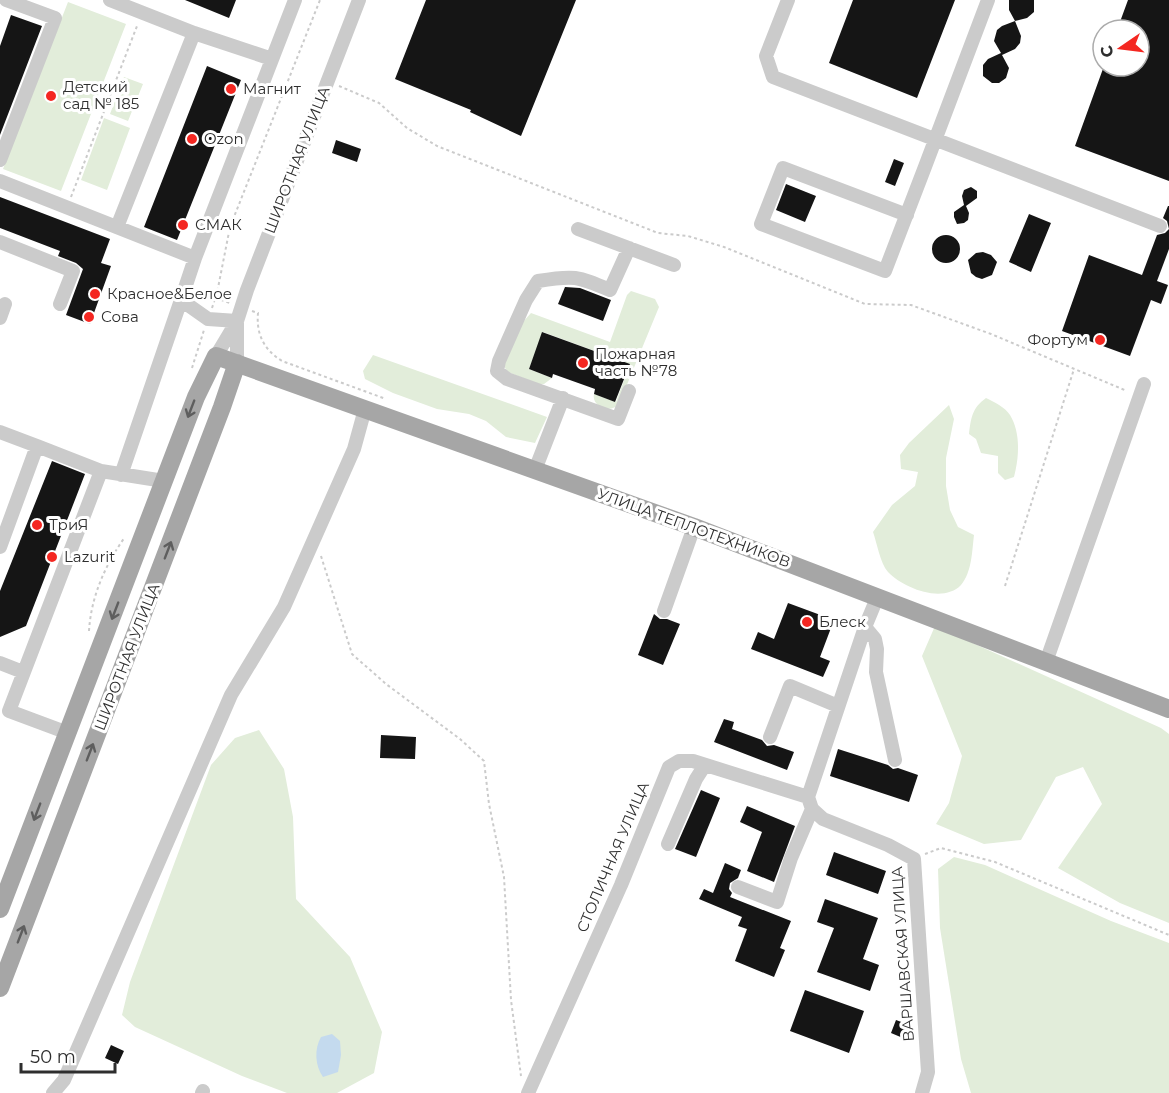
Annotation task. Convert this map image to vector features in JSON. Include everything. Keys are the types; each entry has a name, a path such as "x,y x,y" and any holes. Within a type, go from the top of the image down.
{"main road":[{"name":"УЛИЦА ТЕПЛОТЕХНИКОВ","path":"216,356 694,527 1169,709"},
{"name":"ШИРОТНАЯ УЛИЦА","path":"0,909 196,397 216,356"},
{"name":"ШИРОТНАЯ УЛИЦА","path":"0,988 237,363"}],"street":[{"path":"0,160 56,18 6,0"},
{"path":"110,0 194,33 272,59"},
{"path":"121,475 195,258 295,0"},
{"name":"ШИРОТНАЯ УЛИЦА","path":"216,356 237,321 359,0"},
{"path":"788,0 766,56 773,77 1160,226"},
{"path":"907,215 783,168 761,224 885,271 907,215 936,140 988,0"},
{"path":"117,227 194,33"},
{"path":"0,182 195,258"},
{"path":"578,229 674,265"},
{"path":"0,242 73,271 60,304"},
{"path":"629,248 610,290 581,277 538,281 526,300 499,360 497,371 507,379 618,419 629,391"},
{"path":"181,300 208,320 237,321"},
{"name":"ШИРОТНАЯ УЛИЦА","path":"237,321 237,363"},
{"path":"1046,662 1142,390"},
{"path":"535,470 563,398"},
{"path":"53,1093 63,1080 231,695 285,607 354,449 365,409"},
{"path":"0,432 101,471 164,481"},
{"path":"0,547 37,446"},
{"path":"68,733 5,713 101,471"},
{"path":"664,611 694,527"},
{"path":"738,887 777,902 810,803 838,706 877,598"},
{"path":"865,627 875,639 878,649 876,672 895,760"},
{"path":"0,663 23,672"},
{"path":"771,736 790,686 838,706"},
{"name":"СТОЛИЧНАЯ УЛИЦА","path":"524,1087 621,885 669,767 680,761 693,761 810,803"},
{"path":"668,844 696,779 705,765"},
{"name":"ВАРШАВСКАЯ УЛИЦА","path":"810,803 823,819 888,845 914,859 928,1072 922,1093"}],"path":[{"path":"191,371 215,298 230,227 320,0"},
{"path":"67,208 142,13"},
{"path":"328,82 379,103 407,128 437,146 658,233 688,236 724,247 865,304 911,305 991,334 1074,369 1142,390"},
{"path":"215,298 258,313 260,336 274,357 393,402"},
{"path":"1005,586 1074,369"},
{"path":"89,636 90,612 109,559 129,531"},
{"path":"315,536 352,654 386,684 460,739 484,761 489,804 504,877 511,1000 524,1087"},
{"path":"914,859 941,848 995,862 1169,935"}],"green space":[{"name":"Детский сад № 185","path":"68,2 126,24 61,191 3,169"},
{"path":"124,77 143,84 128,121 110,114"},
{"path":"104,118 130,128 107,190 81,180"},
{"path":"631,291 655,299 659,307 616,407 607,409 598,406 594,394 616,402 630,364 543,332 529,369 552,378 544,384 538,384 508,372 505,368 504,362 522,323 531,313 610,342 627,295"},
{"path":"373,355 547,417 535,443 506,437 486,421 469,414 437,409 393,393 365,379 363,371"},
{"path":"986,398 1008,412 1016,430 1018,454 1016,470 1014,477 1005,480 998,473 998,456 981,453 976,439 969,434 973,414"},
{"path":"949,405 954,419 946,458 946,486 950,510 958,527 974,535 971,561 965,580 953,591 923,592 903,583 888,572 873,532 892,505 915,486 918,472 901,469 900,455 909,443"},
{"path":"935,626 1161,728 1169,734 1169,923 1120,903 1058,868 1102,804 1083,767 1056,777 1021,840 984,844 936,824 949,803 962,756 922,656"},
{"path":"259,730 284,769 293,817 296,899 350,957 382,1032 374,1073 337,1093 287,1093 242,1076 135,1027 122,1015 130,982 211,765 235,738"},
{"path":"954,857 985,865 1111,921 1169,943 1169,1093 971,1093 961,1059 940,928 938,869"}],"water":[{"path":"332,1034 340,1041 341,1055 338,1072 323,1077 317,1063 317,1047 321,1037"}],"building":[{"path":"185,0 236,0 229,18"},
{"path":"426,0 576,0 521,136 470,112 471,110 395,79"},
{"path":"853,0 955,0 917,98 829,63"},
{"path":"1009,0 1034,0 1034,12 1027,18 1015,21 1009,10"},
{"path":"1128,0 1169,0 1169,181 1075,146 1100,78 1151,78 1151,18 1121,18"},
{"path":"11,15 42,26 0,135 0,46"},
{"path":"1015,21 1021,36 1020,43 1015,49 1002,55 1009,68 1006,78 999,83 992,83 983,76 983,65 988,59 1001,53 994,41 997,30"},
{"path":"207,66 241,80 177,240 144,227"},
{"path":"336,140 361,149 357,162 332,153"},
{"path":"894,159 904,163 895,186 885,182"},
{"path":"786,184 816,196 805,222 776,210"},
{"path":"971,187 977,191 977,198 966,206 969,213 968,220 957,224 954,212 964,205 962,196 964,190"},
{"path":"0,197 110,239 101,263 111,266 90,324 66,315 83,269 76,263 58,256 60,251 0,228"},
{"path":"1168,206 1169,229 1167,221 1163,218"},
{"path":"1029,214 1051,223 1031,272 1009,262"},
{"path":"1169,229 1169,249 1157,281 1168,285 1161,304 1151,300 1130,356 1062,331 1089,255 1142,275 1157,235"},
{"path":"946,235 956,239 960,249 956,259 946,263 936,259 932,249 936,239"},
{"path":"983,252 991,255 997,262 992,275 982,279 971,273 968,260 976,253"},
{"path":"565,287 580,288 611,300 603,321 558,304"},
{"path":"542,332 630,364 615,402 594,394 595,389 553,374 552,378 529,369"},
{"path":"52,461 85,474 26,626 0,637 0,591"},
{"path":"788,603 834,620 820,657 830,661 823,677 751,649 758,632 774,639"},
{"path":"654,614 660,619 680,624 663,665 638,655"},
{"path":"724,719 734,722 732,729 762,740 767,746 774,745 794,752 787,770 714,742"},
{"path":"381,735 416,737 415,759 380,758"},
{"path":"838,749 888,765 893,769 898,768 918,775 909,802 830,776"},
{"path":"701,790 720,798 696,857 675,849"},
{"path":"747,806 795,826 774,882 747,871 762,832 740,822"},
{"path":"834,852 886,871 878,894 826,875"},
{"path":"725,863 741,870 738,878 730,883 729,889 732,893 730,897 791,921 780,948 785,950 774,977 735,961 747,929 738,926 742,917 699,899 704,889 713,893"},
{"path":"825,899 878,918 863,959 879,965 870,991 817,972 834,928 817,922"},
{"path":"805,990 864,1011 849,1053 790,1031"},
{"path":"896,1020 915,1027 910,1041 891,1033"},
{"path":"111,1045 124,1051 118,1064 105,1058"}],"place":[{"name":"Магнит","path":"231,89"},
{"name":"Детский сад № 185","path":"51,96"},
{"name":"Ozon","path":"192,139"},
{"name":"СМАК","path":"183,225"},
{"name":"Красное&Белое","path":"95,294"},
{"name":"Сова","path":"89,317"},
{"name":"Фортум","path":"1100,340"},
{"name":"Пожарная часть №78","path":"583,363"},
{"name":"ТриЯ","path":"37,525"},
{"name":"Lazurit","path":"52,557"},
{"name":"Блеск","path":"807,622"}]}
